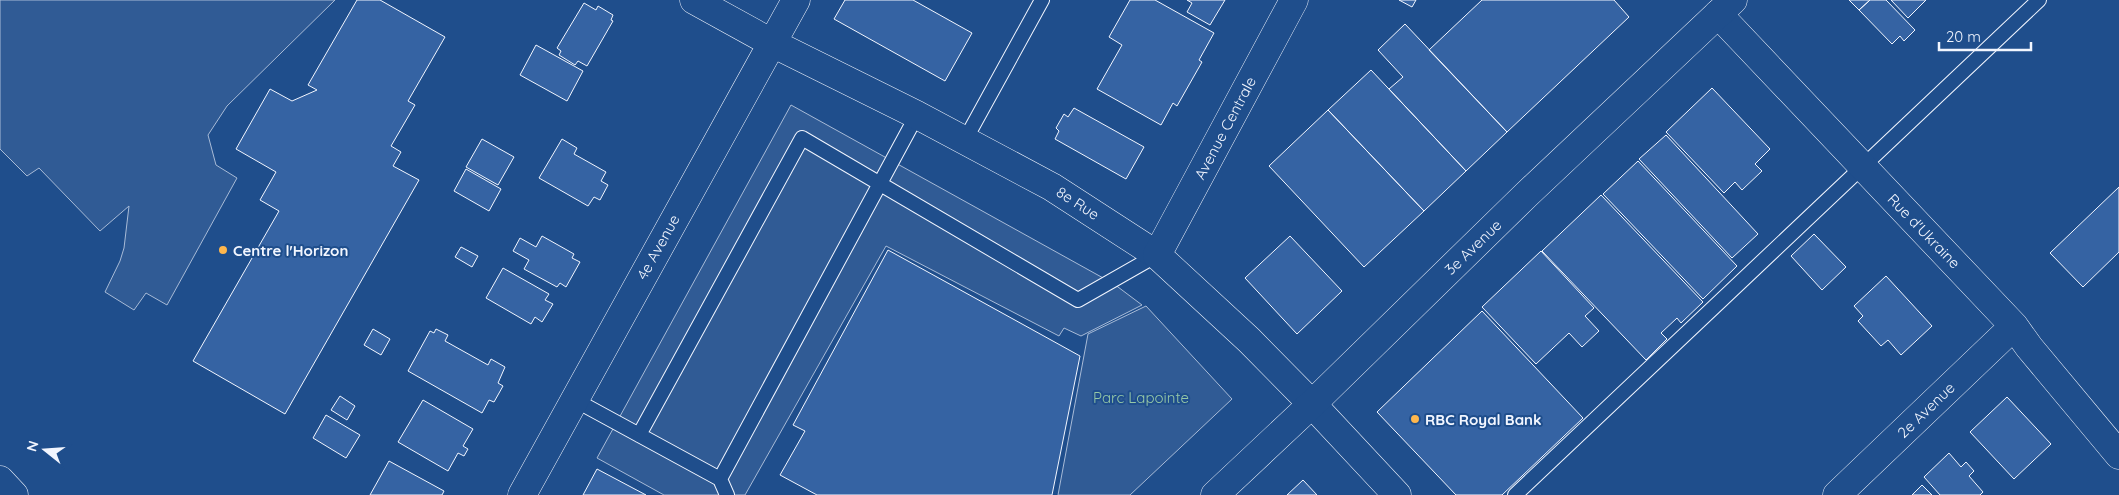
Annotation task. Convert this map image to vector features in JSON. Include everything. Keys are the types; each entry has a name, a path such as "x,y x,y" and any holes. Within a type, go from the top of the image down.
{"street":[{"name":"8e Rue","path":"694,0 772,44 917,115 1052,187 1157,255 1249,340 1397,495"},
{"name":"4e Avenue","path":"522,495 796,0"},
{"name":"Avenue Centrale","path":"1157,255 1294,0"},
{"name":"Rue d'Ukraine","path":"1726,7 1864,167 2014,326 2029,347 2119,455"},
{"name":"3e Avenue","path":"1215,495 1312,404 1526,195 1726,7"},
{"name":"2e Avenue","path":"1837,495 2014,326"},
{"path":"0,480 14,495"}],"lane":[{"path":"965,140 1042,0"},
{"path":"1515,495 2039,0"},
{"path":"720,479 917,115"},
{"path":"639,436 802,138 1078,300 1157,255"},
{"path":"575,400 720,479 727,495"}],"shaded area":[{"path":"0,0 335,0 227,106 208,135 216,165 237,178 167,305 146,293 134,310 105,292 124,248 129,206 100,231 39,168 27,176 0,149"},
{"path":"791,105 1114,284 1142,305 1081,336 1064,328 1059,336 886,246 745,495 664,495 597,458"},
{"name":"Parc Lapointe","path":"1146,306 1232,399 1130,495 1058,495 1088,334"}],"building":[{"path":"357,0 380,0 445,37 408,101 415,105 391,146 401,152 393,166 419,180 285,414 193,361 279,211 260,200 276,172 236,149 270,89 292,101 317,90 308,85"},
{"path":"845,0 913,0 972,33 945,81 834,19"},
{"path":"1130,0 1155,0 1214,33 1199,60 1202,62 1177,106 1173,103 1161,125 1097,89 1122,45 1109,37"},
{"path":"1187,0 1225,0 1210,25 1187,12 1192,3"},
{"path":"1399,0 1416,0 1412,7"},
{"path":"1482,0 1614,0 1629,17 1507,132 1429,50"},
{"path":"1849,0 1870,0 1859,10"},
{"path":"1870,0 1886,0 1915,30 1904,41 1900,36 1892,44 1859,10"},
{"path":"1891,0 1926,0 1908,18"},
{"path":"584,3 596,10 598,6 613,15 611,20 613,21 587,66 578,61 575,65 559,55 561,51 557,48"},
{"path":"1405,24 1507,132 1466,171 1389,89 1403,77 1378,50"},
{"path":"536,45 583,71 567,101 520,75"},
{"path":"1371,70 1466,171 1424,211 1328,110"},
{"path":"1712,88 1770,149 1755,164 1762,171 1742,190 1735,182 1724,193 1666,132"},
{"path":"1074,108 1144,147 1126,179 1055,139 1059,131 1056,128 1064,114 1068,117"},
{"path":"1328,110 1424,211 1364,267 1269,166"},
{"path":"1666,135 1758,234 1732,258 1639,159"},
{"path":"482,139 514,157 498,185 466,167"},
{"path":"562,139 577,148 574,154 606,172 601,181 608,185 600,200 594,197 588,206 539,178"},
{"path":"1638,161 1737,266 1703,299 1603,194"},
{"path":"466,169 501,189 489,211 454,191"},
{"path":"2119,187 2119,252 2083,287 2050,253"},
{"path":"1601,195 1703,302 1681,323 1677,318 1661,333 1667,339 1646,360 1542,251"},
{"path":"1814,234 1846,267 1822,290 1791,256"},
{"path":"542,236 574,254 572,258 580,262 566,287 560,283 557,287 524,269 529,260 513,251 520,238 536,247"},
{"path":"1290,236 1342,291 1297,334 1245,278"},
{"path":"461,247 478,256 472,267 455,257"},
{"path":"888,250 1080,356 1052,495 817,495 780,475 805,431 793,425"},
{"path":"1541,251 1594,308 1585,316 1599,331 1582,347 1569,333 1536,364 1482,307"},
{"path":"503,268 549,294 545,300 553,304 542,322 535,317 531,324 486,298"},
{"path":"1886,276 1932,326 1901,355 1888,340 1881,346 1858,321 1863,316 1854,306"},
{"path":"1482,311 1583,418 1502,495 1456,495 1377,412"},
{"path":"373,329 390,339 381,355 364,345"},
{"path":"436,329 448,335 445,341 488,365 491,359 505,367 498,383 503,386 494,402 489,400 482,413 408,371 430,331 434,333"},
{"path":"340,396 355,406 347,420 331,410"},
{"path":"2007,397 2051,444 2014,479 1970,432"},
{"path":"423,400 473,429 463,446 468,449 464,456 458,453 448,471 398,442"},
{"path":"326,415 360,435 346,458 313,438"},
{"path":"1949,453 1961,467 1966,462 1974,471 1969,476 1983,492 1980,495 1940,495 1924,477"},
{"path":"389,461 444,491 442,495 370,495"},
{"path":"597,469 646,495 583,495"},
{"path":"1303,480 1317,495 1287,495"},
{"path":"1922,485 1932,495 1912,495"}],"place":[{"name":"Centre l'Horizon","path":"223,250"},
{"name":"RBC Royal Bank","path":"1415,419"}]}
